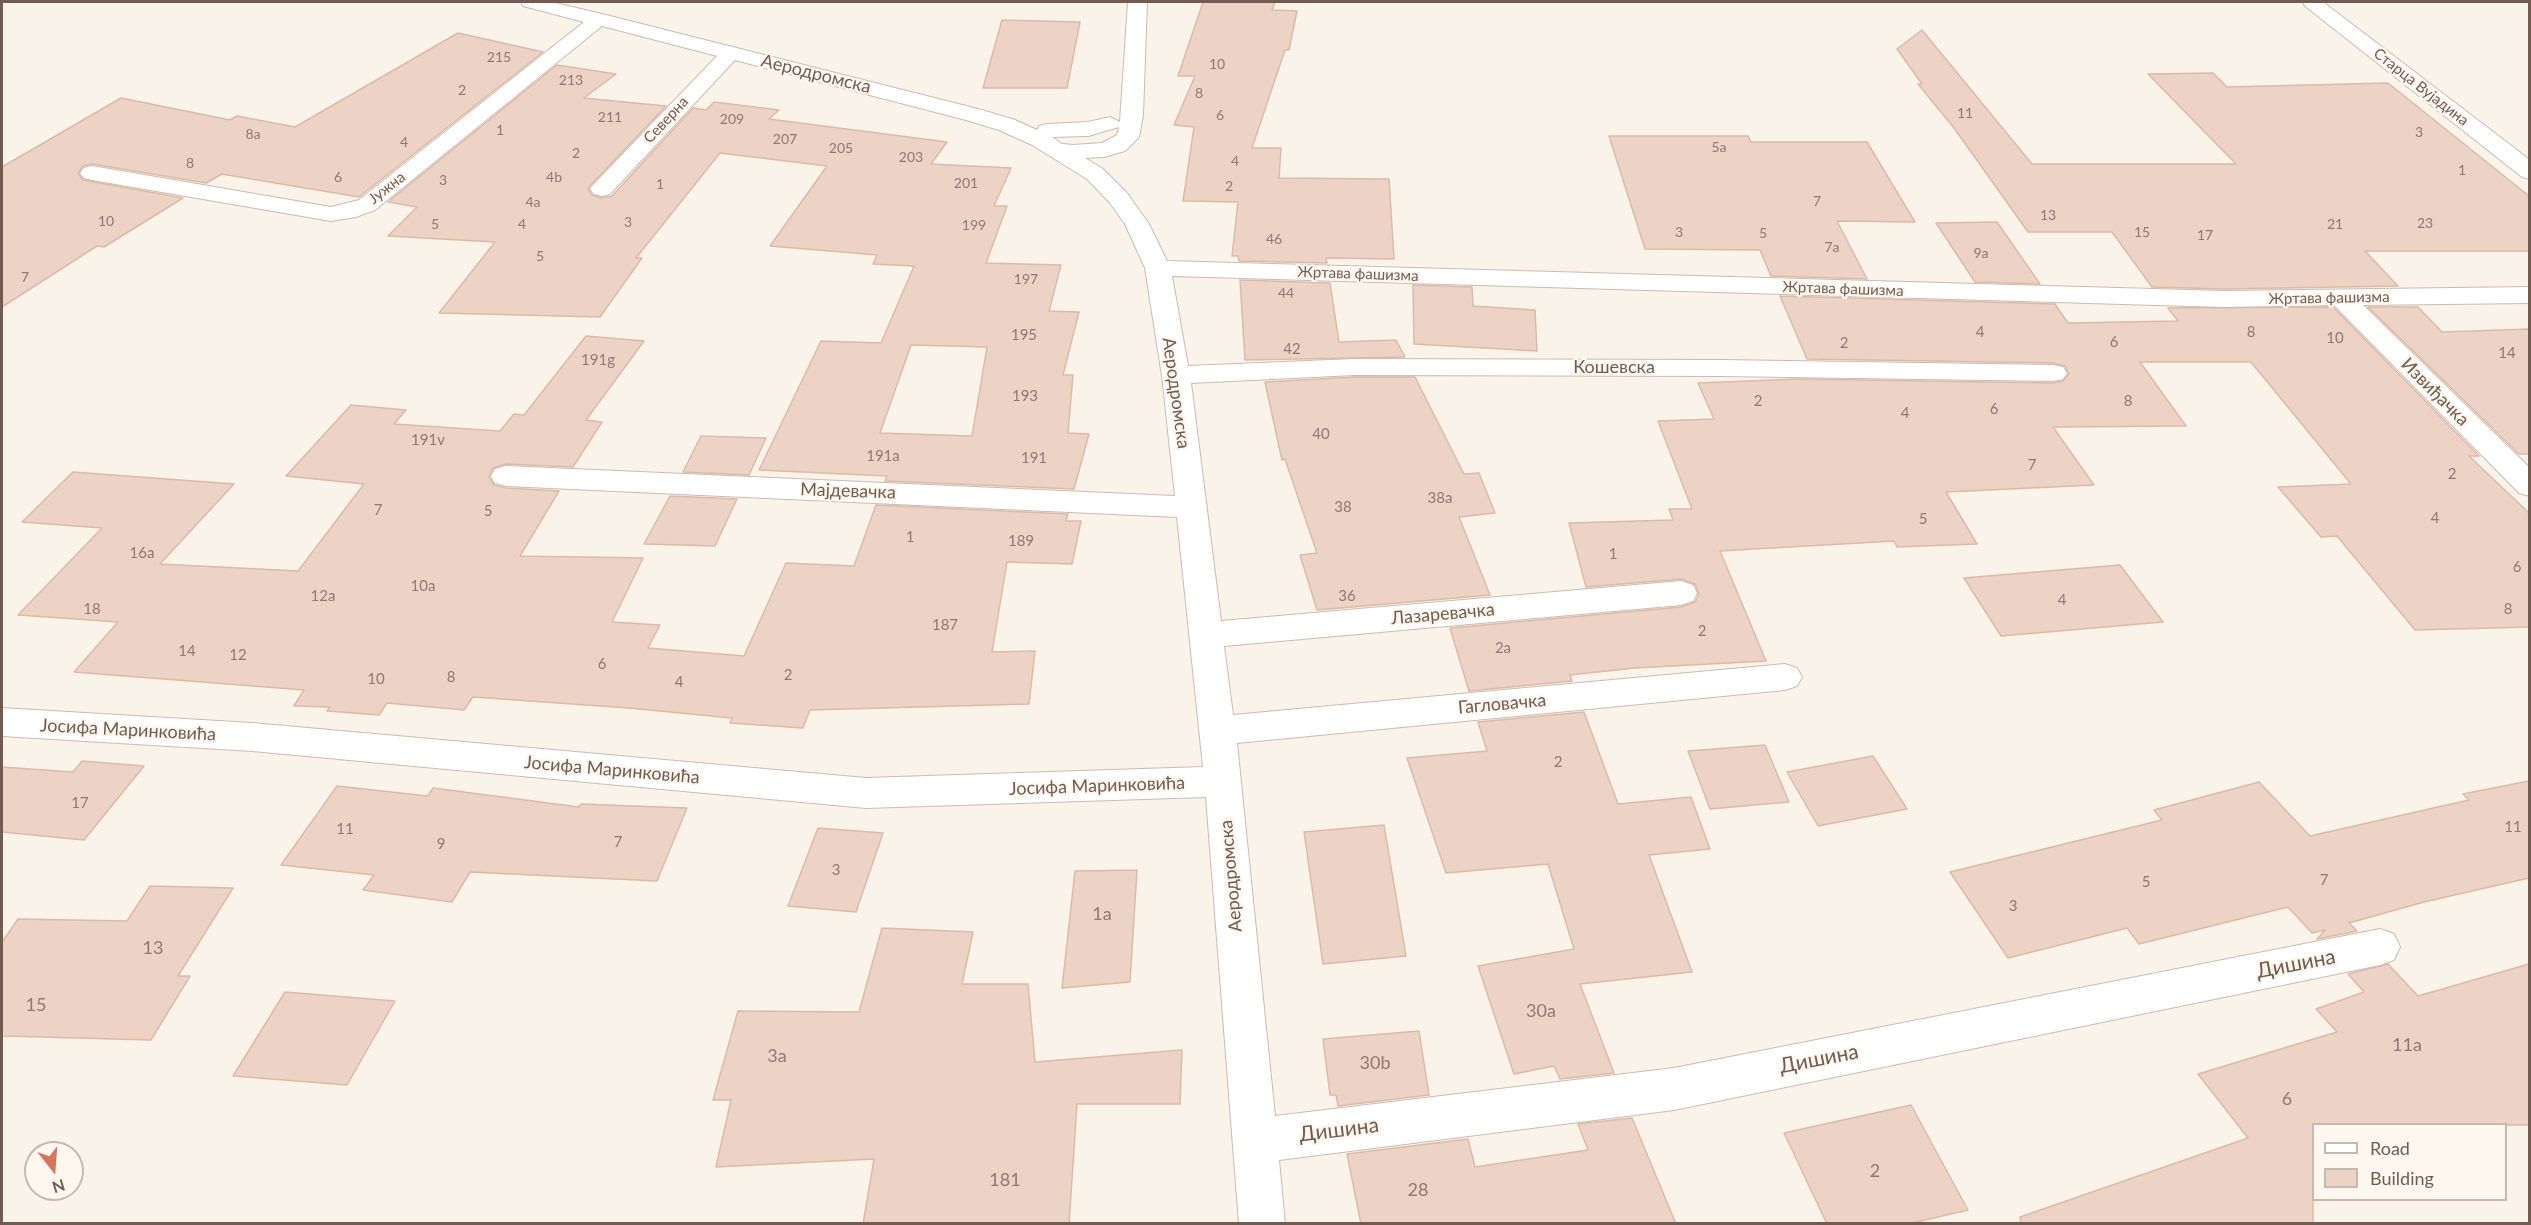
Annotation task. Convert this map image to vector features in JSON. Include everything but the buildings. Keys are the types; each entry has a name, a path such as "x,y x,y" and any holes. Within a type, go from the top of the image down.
{"street":[{"name":"Аеродромска","path":"530,2 974,115 1022,132 1057,150 1095,174 1119,198 1130,215 1158,268 1176,376 1223,780 1262,1224"},
{"path":"1130,215 1125,193 1123,125 1138,2"},
{"name":"Старца Вујадина","path":"2312,2 2529,172"},
{"name":"Јужна","path":"92,173 322,213 348,212 367,205 599,19"},
{"name":"Северна","path":"602,189 731,53"},
{"path":"1022,132 1123,125"},
{"path":"1057,150 1089,152 1117,146 1123,125"},
{"path":"1089,152 1095,174"},
{"name":"Жртава фашизма","path":"1158,268 2213,299 2529,295"},
{"name":"Извиђачка","path":"2341,298 2529,486"},
{"name":"Кошевска","path":"1176,376 1211,372 1354,366 2053,373"},
{"name":"Мајдевачка","path":"506,476 1191,507"},
{"name":"Лазаревачка","path":"1206,635 1681,593"},
{"name":"Гагловачка","path":"1218,731 1785,677"},
{"name":"Јосифа Маринковића","path":"2,722 252,737 866,793 1180,784 1223,780"},
{"name":"Дишина","path":"1254,1141 1674,1089 2380,947"}]}
